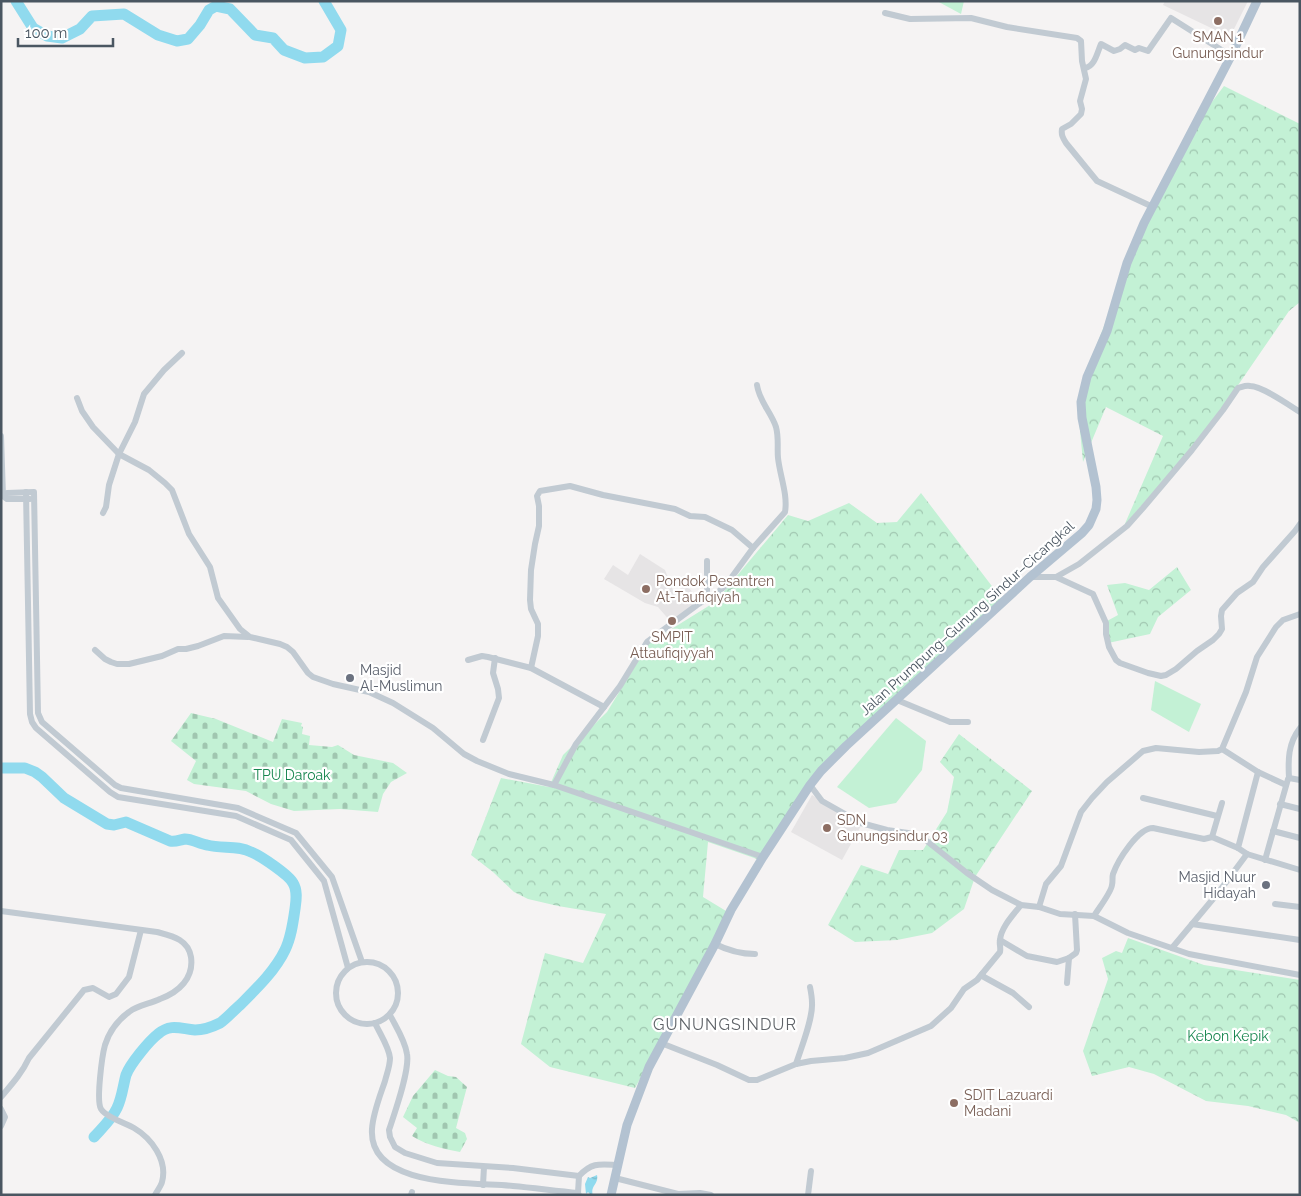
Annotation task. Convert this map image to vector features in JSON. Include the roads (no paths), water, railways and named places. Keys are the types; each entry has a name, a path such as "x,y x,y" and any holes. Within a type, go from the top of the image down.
{"main road":[{"name":"Jalan Prumpung–Gunung Sindur–Cicangkal","path":"611,1195 622,1140 649,1067 732,910 763,857 810,785 833,759 1089,525 1096,510 1098,500 1082,418 1081,402 1088,377 1107,330 1127,263 1144,223 1231,56 1257,1"}],"street":[{"path":"885,13 910,19 971,18 1077,38 1081,41 1082,61 1086,78 1080,101 1082,109 1081,114 1071,124 1062,129 1062,137 1098,181 1153,207"},
{"path":"1085,68 1090,67 1092,64 1101,44 1114,51 1125,45 1135,50 1139,48 1148,51 1171,18 1231,56"},
{"path":"103,513 118,454 135,422 144,394 164,370 182,353"},
{"path":"554,785 576,744 620,686 647,642 726,585 753,548 786,512 787,505 778,464 776,428 758,394 756,385"},
{"path":"1056,577 1079,564 1127,526 1192,450 1238,388 1255,387 1280,399 1300,412"},
{"path":"77,398 82,411 92,427 118,454 149,470 172,490 189,534 210,566 218,598 240,629 250,637"},
{"path":"1,436 2,496 7,499 26,496 34,498 38,713 42,722 115,785 121,788 238,808 296,833 332,877 362,962"},
{"path":"531,668 538,636 538,624 531,609 530,600 534,544 539,526 537,496 540,491 570,486 603,495 675,509 690,516 705,517 732,530 753,548"},
{"path":"26,496 30,714 36,728 110,792 118,796 236,816 291,840 324,881 348,968"},
{"path":"1030,577 1056,577 1093,594 1106,624 1109,647 1116,660 1148,673 1161,676 1176,669 1219,634 1222,629 1222,610 1237,593 1253,582 1263,567 1300,524"},
{"path":"707,561 707,599"},
{"path":"1038,907 1046,884 1061,866 1081,812 1092,798 1107,782 1143,751 1156,748 1172,748 1199,752 1218,751 1222,748 1246,692 1257,657 1276,627 1283,620 1300,614"},
{"path":"95,650 111,662 129,664 198,646 224,636 250,637 280,644 293,652 308,674 313,677 332,684 370,692 393,703 433,728 464,754 477,761 509,774 554,785 763,857"},
{"path":"468,660 482,656 531,668 604,706"},
{"path":"483,740 499,698 493,673 495,658"},
{"path":"897,700 950,722 968,722"},
{"path":"1265,860 1289,778 1288,759 1292,740 1300,728"},
{"path":"1222,748 1258,772 1286,785"},
{"path":"1238,848 1258,772"},
{"path":"1289,778 1300,780"},
{"path":"810,785 822,801 861,823 886,830 915,834 923,838 966,873 992,890 1021,904 1060,914 1094,916 1128,933 1189,954 1300,974"},
{"path":"1143,798 1218,816"},
{"path":"1212,837 1222,803"},
{"path":"1280,804 1300,809"},
{"path":"1094,916 1112,886 1113,874 1132,841 1149,828 1204,839 1212,837 1238,848 1246,854 1300,870"},
{"path":"1273,831 1300,838"},
{"path":"1172,948 1218,893 1246,854"},
{"path":"661,1043 749,1080 757,1080 796,1064 868,1053 931,1026 951,1008 964,989 977,980 1000,952 1000,940 1003,930 1021,904"},
{"path":"1275,904 1300,908"},
{"path":"1,911 173,936 188,948 191,956 190,970 186,981 162,999 135,1008 127,1013 114,1027 104,1046 98,1097 100,1107 105,1114 139,1131 152,1142 162,1164 163,1178 155,1195"},
{"path":"1000,940 1027,956 1057,962 1069,958 1077,950 1075,914"},
{"path":"1192,924 1300,940"},
{"path":"1,1097 24,1069 29,1058 84,990 93,988 109,997 116,994 129,977 141,930"},
{"path":"715,944 740,954 755,954"},
{"path":"1067,983 1069,958"},
{"path":"362,962 378,963 392,972 396,981 398,999 390,1015 383,1020 366,1024 358,1023 344,1014 336,999 336,990 342,974 348,968 362,962"},
{"path":"982,974 984,977 1013,993 1029,1007"},
{"path":"796,1064 807,1032 812,1009 810,987"},
{"path":"390,1015 408,1055 407,1070 390,1130 392,1143 405,1153 438,1163 513,1168 579,1176"},
{"path":"374,1023 390,1057 372,1128 373,1141 377,1152 384,1160 397,1169 434,1180 578,1194 579,1176 587,1167 601,1164 617,1165"},
{"path":"1,1109 6,1116 1,1126"},
{"path":"483,1184 484,1167"},
{"path":"808,1195 811,1171"},
{"path":"615,1178 678,1194 700,1193 711,1195"}],"water":[{"path":"597,1175 597,1181 592,1192 593,1195 588,1192 586,1194 585,1184 588,1177"}],"waterway":[{"path":"16,1 33,28 47,36 62,38 80,29 92,16 124,14 158,35 177,41 188,39 200,25 209,10 216,6 230,9 255,35 273,38 284,50 305,58 323,57 338,46 341,30 324,1"},
{"path":"1,768 25,768 35,772 64,798 107,824 114,825 126,822 170,841 188,839 213,846 246,850 256,854 281,871 293,883 296,889 293,925 289,940 281,958 271,972 220,1023 198,1030 167,1029 154,1037 131,1065 126,1075 115,1112 94,1137"}],"place":[{"name":"SMAN 1 Gunungsindur","path":"1218,21"},
{"name":"Pondok Pesantren At-Taufiqiyah","path":"646,589"},
{"name":"SMPIT Attaufiqiyyah","path":"672,621"},
{"name":"Masjid Al-Muslimun","path":"350,678"},
{"name":"SDN Gunungsindur 03","path":"827,828"},
{"name":"Masjid Nuur Hidayah","path":"1266,885"},
{"name":"SDIT Lazuardi Madani","path":"954,1103"}],"district":[{"name":"GUNUNGSINDUR","path":"725,1024"}],"park label":[{"name":"TPU Daroak","path":"292,775"},
{"name":"Kebon Kepik","path":"1228,1036"}]}
